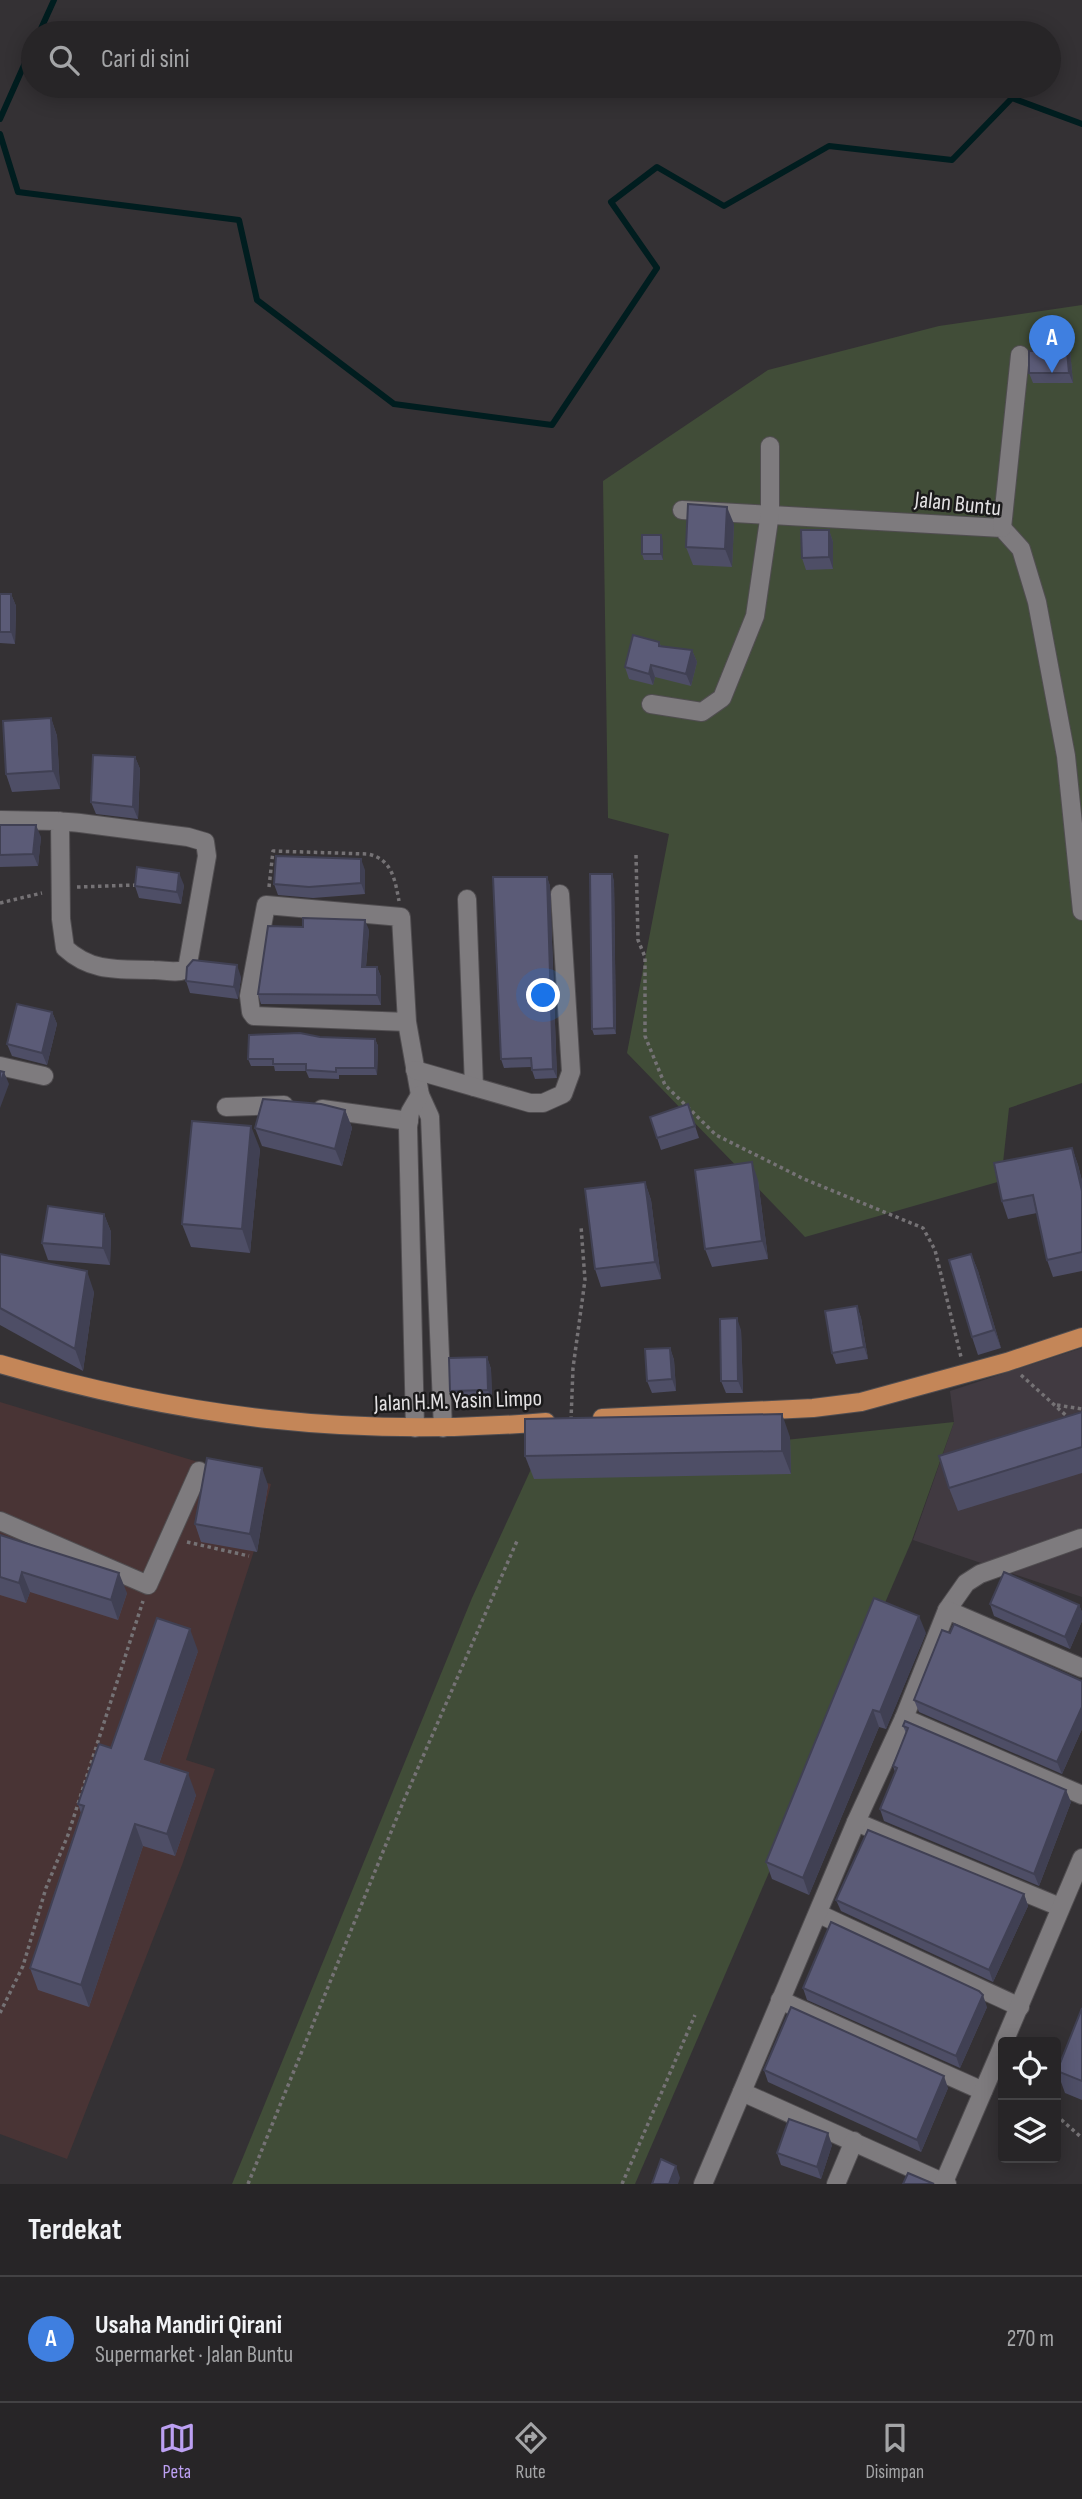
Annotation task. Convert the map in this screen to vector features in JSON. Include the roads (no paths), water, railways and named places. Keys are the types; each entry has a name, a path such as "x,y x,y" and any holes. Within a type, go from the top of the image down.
{"main road":[{"name":"Jalan H.M. Yasin Limpo","path":"0,1364 137,1399 212,1414 298,1424 415,1429 824,1407 903,1392 1082,1337"}],"street":[{"path":"1002,528 1020,355"},
{"path":"651,704 702,712 722,698 755,616 770,513 770,446"},
{"name":"Jalan Buntu","path":"682,510 1002,528 1020,549 1037,602 1066,756 1082,911"},
{"path":"0,820 60,821 188,837 205,842 207,856 187,969 175,972 105,970 80,960 65,948 61,919 60,821"},
{"path":"415,1070 530,1103 554,1099 563,1094 569,1083 560,894"},
{"path":"467,899 474,1087"},
{"path":"407,1022 254,1016 249,1005 249,996 266,905 401,917 407,1022 420,1096 430,1117 443,1428"},
{"path":"0,1066 44,1076"},
{"path":"415,1429 409,1121 420,1096"},
{"path":"226,1107 288,1105 409,1121"},
{"path":"0,1521 148,1586 199,1471"},
{"path":"703,2184 856,1822 904,1718 947,1610 965,1583 980,1574 1081,1538"},
{"path":"947,1610 1082,1668"},
{"path":"904,1718 1082,1795"},
{"path":"856,1822 1060,1907"},
{"path":"1007,2037 1082,1858"},
{"path":"819,1914 1020,2007"},
{"path":"780,2000 983,2091"},
{"path":"742,2092 945,2183 998,2057"},
{"path":"836,2184 854,2141"}],"waterway":[{"path":"44,21 54,0"},
{"path":"0,119 21,72"},
{"path":"0,134 18,192 239,220 257,300 394,404 552,425 657,268 611,202 657,167 724,206 829,146 952,160 1012,98 1082,124"}],"place":[{"name":"Usaha Mandiri Qirani","path":"1052,373"}]}
